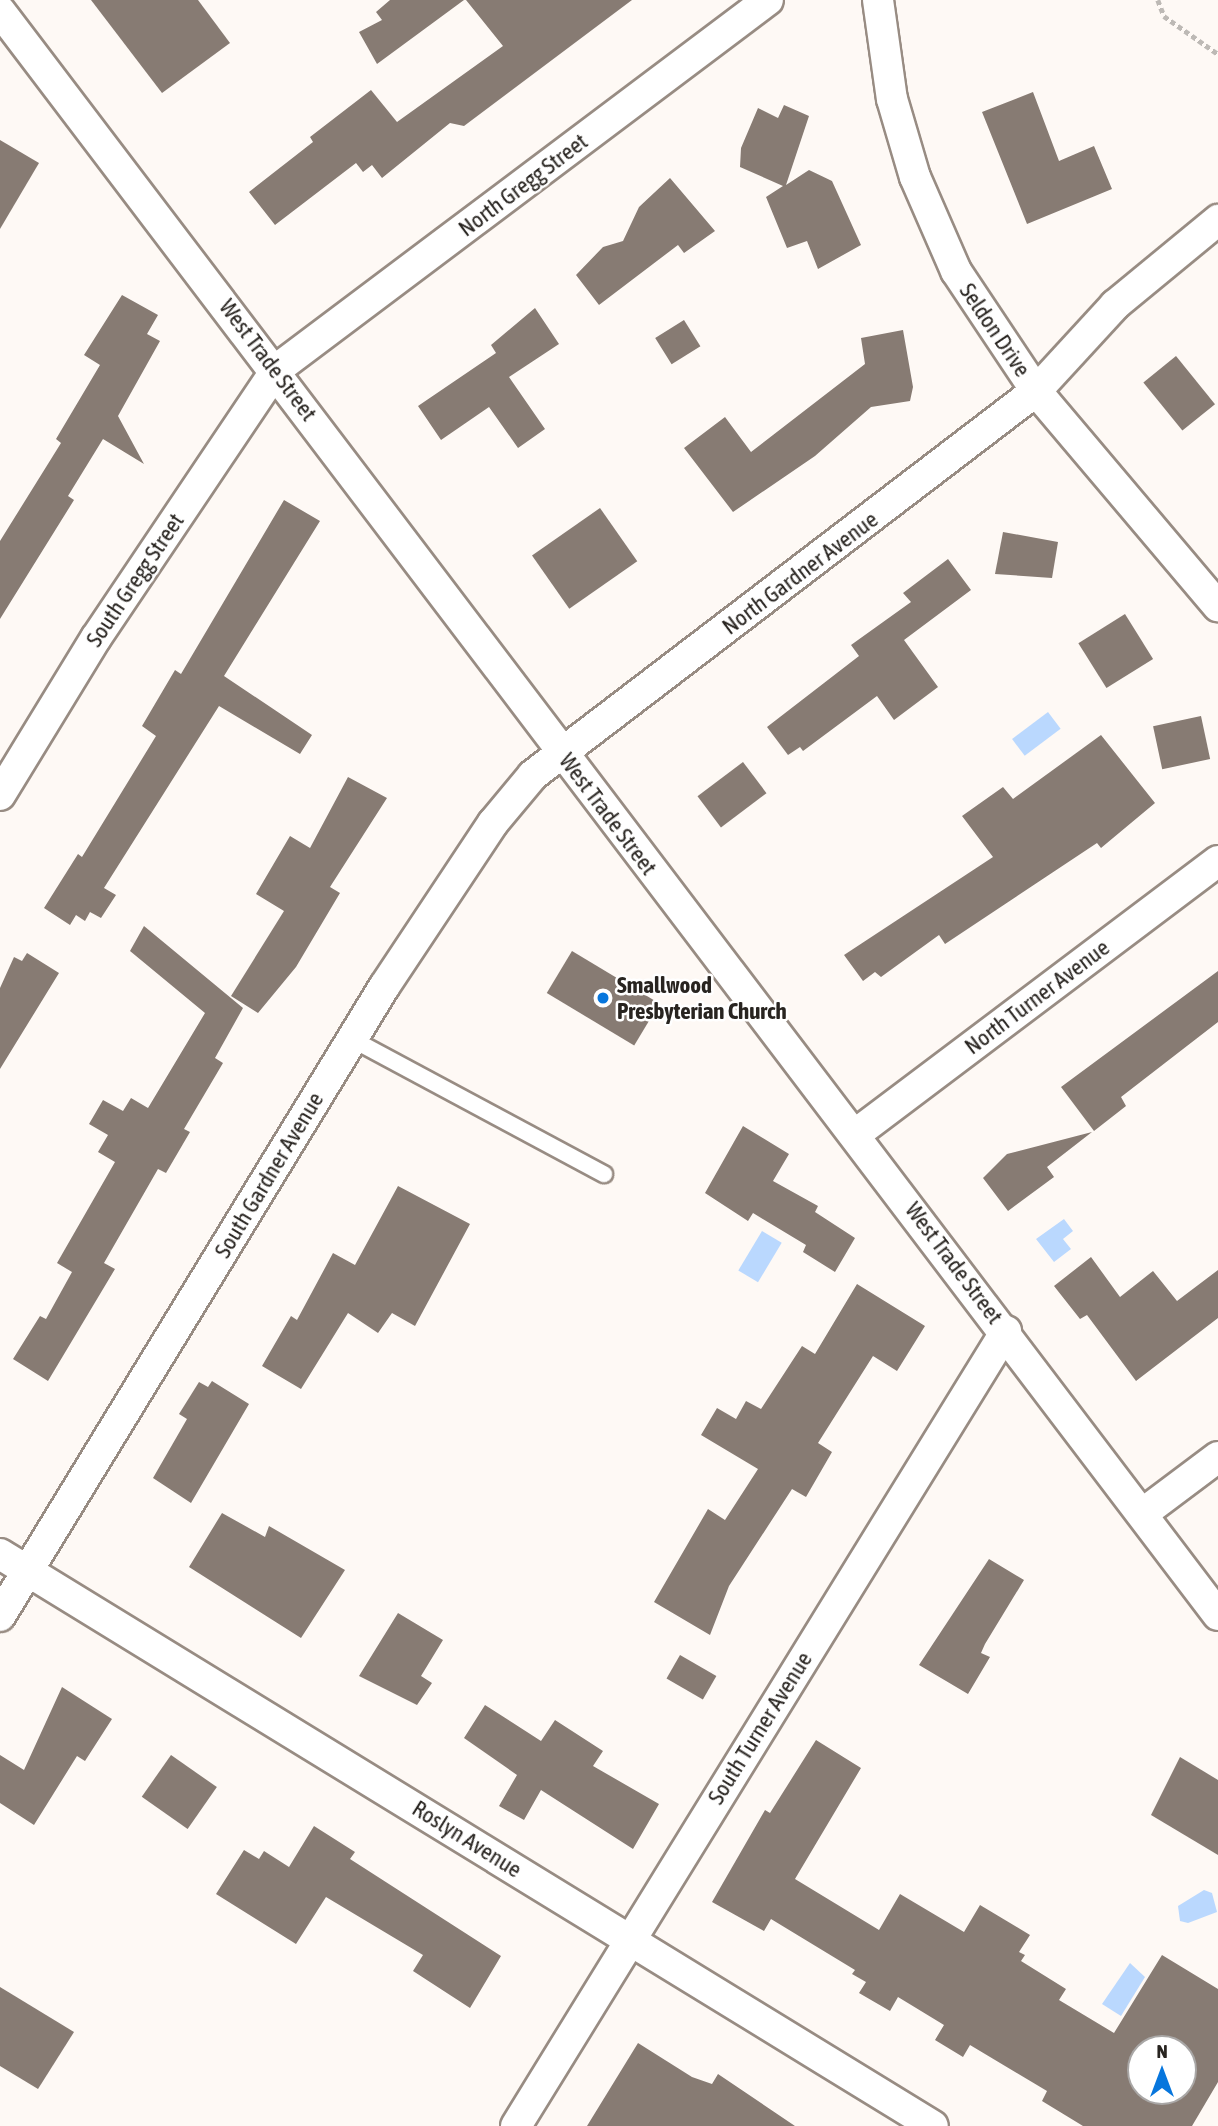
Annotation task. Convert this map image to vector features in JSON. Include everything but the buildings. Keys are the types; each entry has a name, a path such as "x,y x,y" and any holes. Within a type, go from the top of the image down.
{"street":[{"name":"North Gregg Street","path":"277,369 768,0"},
{"name":"Seldon Drive","path":"878,0 892,99 915,177 956,271 1036,391 1218,606"},
{"name":"West Trade Street","path":"0,11 277,369 564,754 857,1133 1218,1615"},
{"name":"North Gardner Avenue","path":"564,754 1036,391 1115,305 1218,220"},
{"name":"South Gregg Street","path":"0,795 96,638 277,369"},
{"name":"South Gardner Avenue","path":"0,1616 352,1040 493,823 533,775 564,754"},
{"name":"North Turner Avenue","path":"857,1133 1218,861"},
{"name":"South Turner Avenue","path":"516,2126 1006,1331"},
{"path":"1142,1514 1218,1457"},
{"name":"Roslyn Avenue","path":"0,1554 933,2126"}],"lane":[{"path":"352,1040 604,1174"}],"path":[{"path":"1158,0 1164,16 1218,54"}],"water":[{"path":"1048,712 1061,729 1025,756 1012,739"},
{"path":"1064,1219 1073,1231 1063,1239 1071,1249 1054,1262 1036,1239"},
{"path":"762,1231 782,1243 758,1282 738,1270"},
{"path":"1204,1890 1212,1893 1217,1912 1188,1923 1180,1921 1178,1906"},
{"path":"1130,1963 1145,1977 1121,2016 1102,2004"}],"place":[{"name":"Smallwood Presbyterian Church","path":"603,998"}]}
